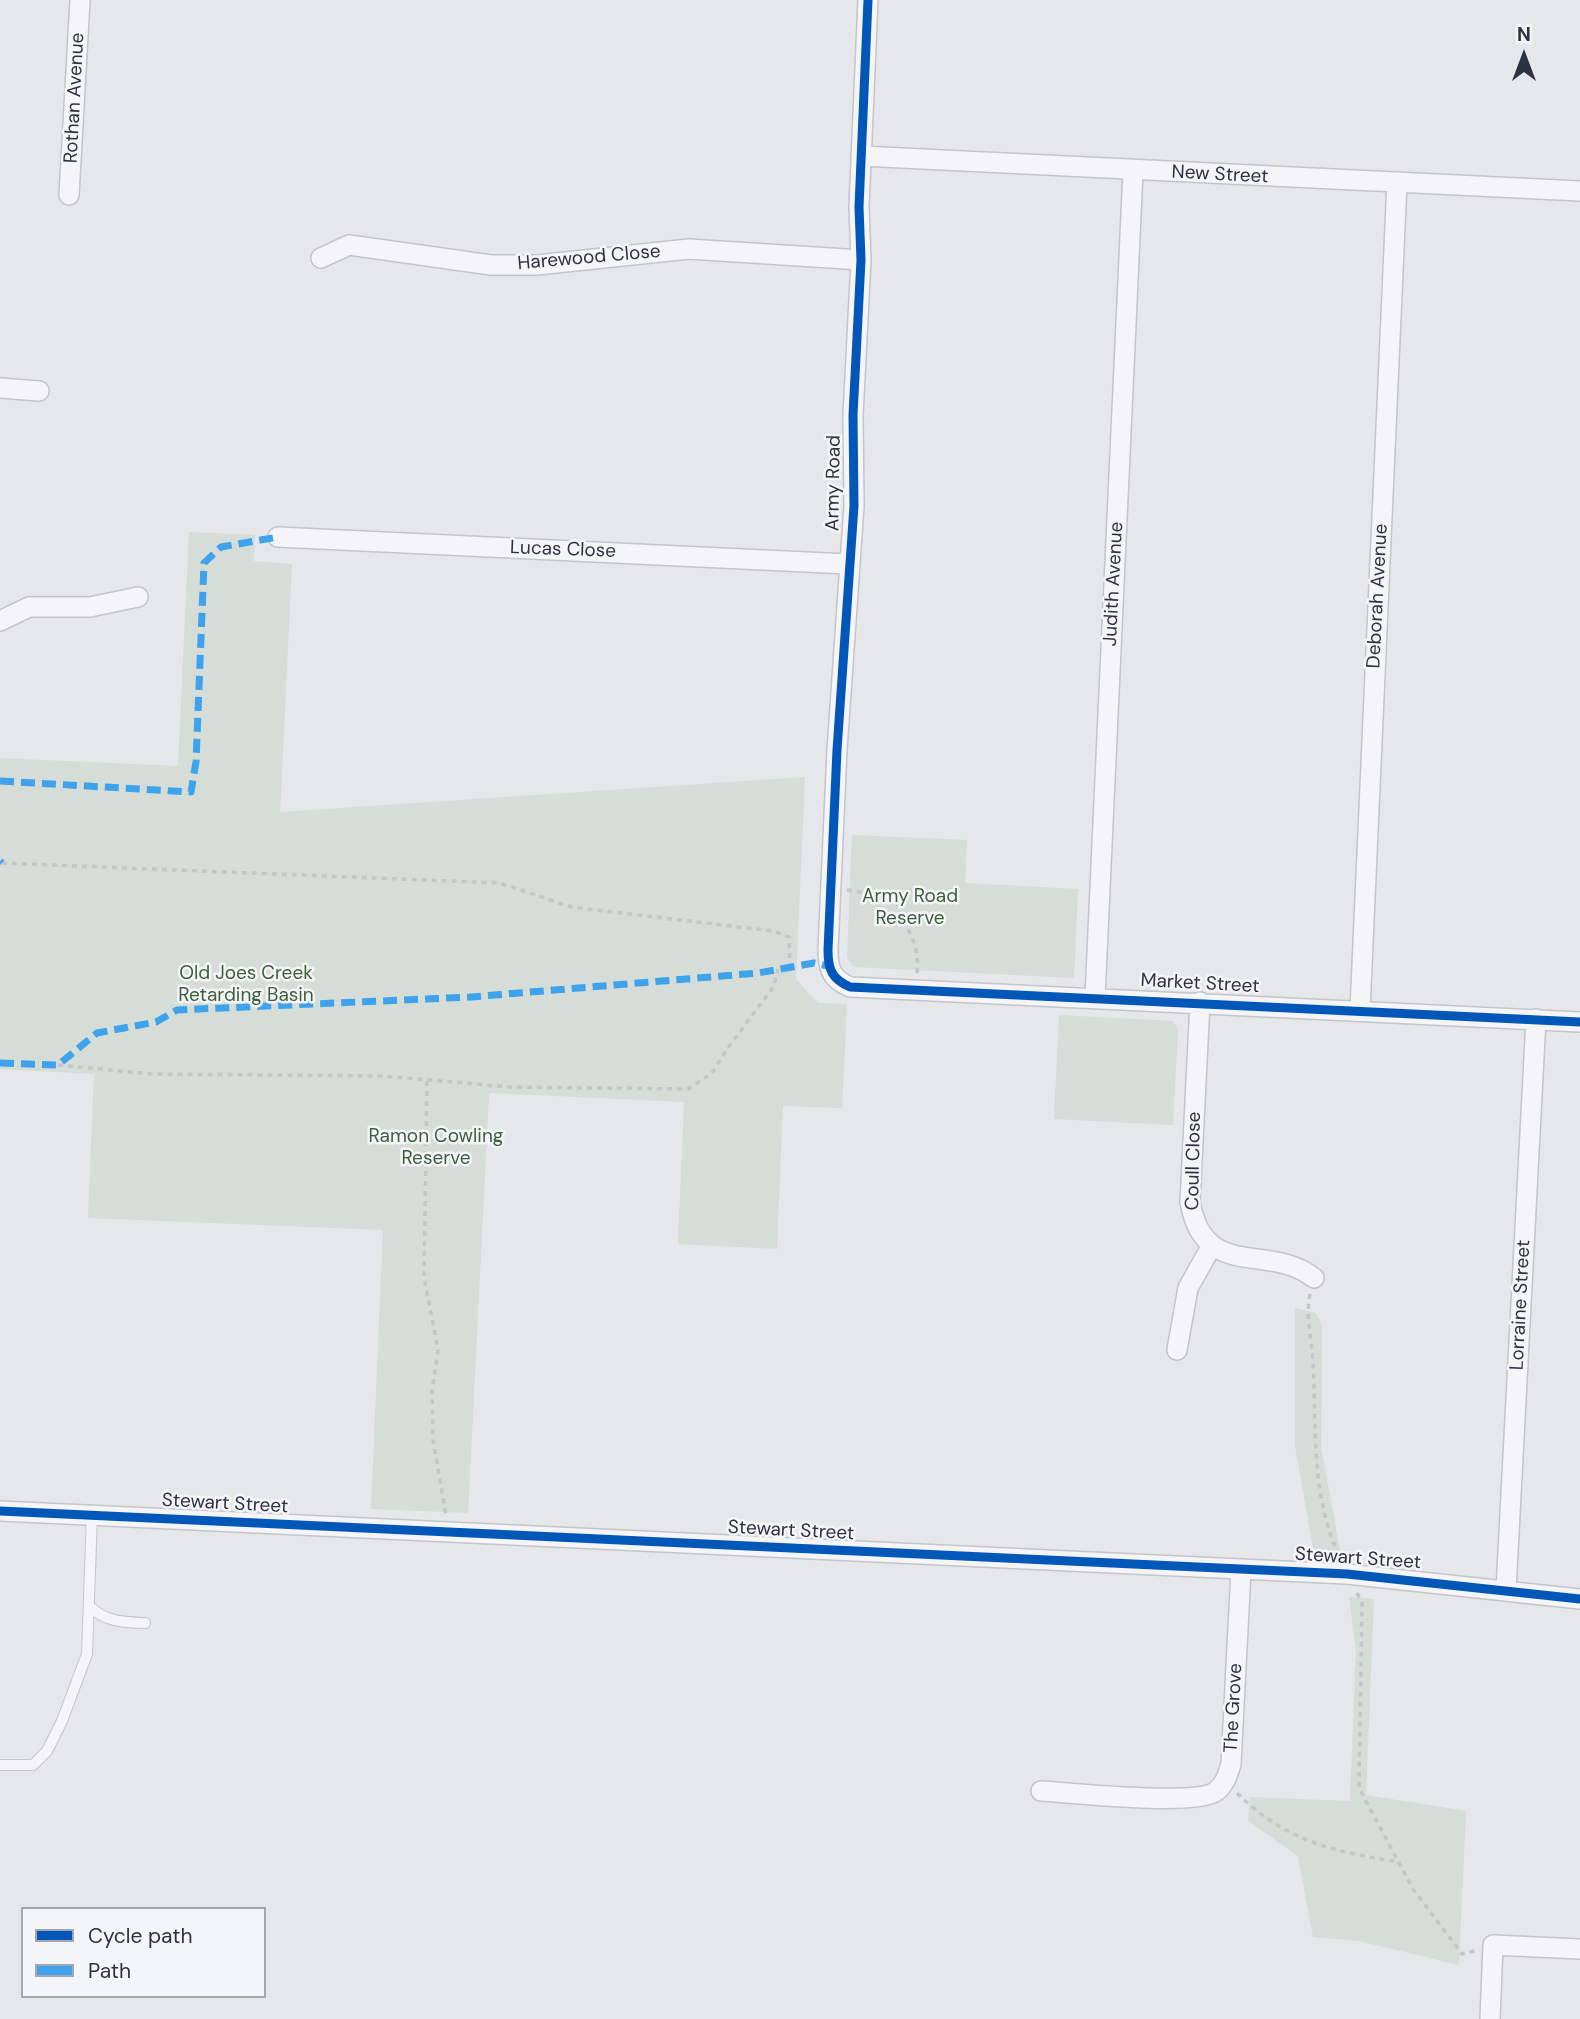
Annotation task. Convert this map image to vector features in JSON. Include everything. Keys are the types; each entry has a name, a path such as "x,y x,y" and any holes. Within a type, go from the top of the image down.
{"street":[{"name":"Rothan Avenue","path":"69,195 80,0"},
{"name":"Army Road","path":"828,966 848,564 854,506 853,415 861,260 860,156 869,0"},
{"name":"New Street","path":"860,156 1580,191"},
{"name":"Judith Avenue","path":"1095,997 1133,171"},
{"name":"Deborah Avenue","path":"1360,1010 1397,182"},
{"name":"Harewood Close","path":"321,258 349,245 491,265 537,265 690,249 861,260"},
{"path":"0,388 38,391"},
{"name":"Lucas Close","path":"278,537 848,564"},
{"path":"0,621 29,607 90,607 138,597"},
{"name":"Market Street","path":"828,966 836,981 850,987 1580,1021"},
{"name":"Coull Close","path":"1200,1002 1190,1202 1193,1219 1211,1247"},
{"name":"Lorraine Street","path":"1506,1590 1536,1019"},
{"path":"1177,1350 1188,1288 1211,1247 1248,1260 1299,1266 1314,1278"},
{"name":"Stewart Street","path":"0,1511 1348,1574 1580,1599"},
{"name":"The Grove","path":"1041,1791 1190,1798 1214,1793 1225,1781 1231,1764 1241,1570"},
{"path":"1490,2019 1493,1945 1580,1949"}],"lane":[{"path":"0,1765 33,1765 47,1751 62,1721 87,1654 92,1515"},
{"path":"89,1606 101,1617 116,1622 145,1623"}],"path":[{"path":"2,863 500,883 571,907 773,931 789,937 790,967"},
{"path":"847,890 874,894 925,889"},
{"path":"895,892 901,918 918,950 917,973"},
{"path":"58,1065 152,1074 382,1076 510,1087 688,1089 712,1073 726,1049 774,986 778,969"},
{"path":"427,1081 424,1277 438,1350 432,1391 433,1440 447,1517"},
{"path":"1307,1309 1312,1347 1315,1469 1335,1548 1362,1603 1359,1788 1401,1862 1413,1889 1462,1954 1493,1945"},
{"path":"1225,1781 1287,1833 1320,1847 1401,1862"}],"green space":[{"name":"Old Joes Creek Retarding Basin","path":"189,532 255,535 254,561 292,564 280,812 805,777 796,979 818,1003 847,1004 842,1108 783,1106 777,1249 678,1244 684,1102 489,1093 468,1513 371,1509 383,1230 88,1218 94,1074 0,1069 0,758 178,766"},
{"name":"Army Road Reserve","path":"852,835 967,840 965,883 1078,889 1074,978 854,967 847,957"},
{"path":"1059,1015 1173,1021 1178,1029 1173,1125 1054,1119"},
{"path":"1295,1308 1316,1313 1322,1326 1321,1446 1341,1556 1314,1554 1295,1446"},
{"path":"1349,1597 1374,1599 1366,1795 1466,1811 1459,1965 1359,1941 1313,1937 1298,1856 1248,1821 1250,1797 1350,1801 1356,1650"}],"marked path":[{"path":"0,781 191,792 196,762 204,563 221,547 278,537"},
{"path":"0,1063 58,1065 97,1033 156,1022 177,1010 471,997 758,973 814,963 828,966"}],"cycle path":[{"path":"868,0 859,207 861,260 853,415 854,506 837,750 828,950 832,973 850,987 1580,1022"},
{"path":"0,1511 1347,1574 1580,1599"}],"park label":[{"name":"Ramon Cowling Reserve","path":"436,1148"}]}
